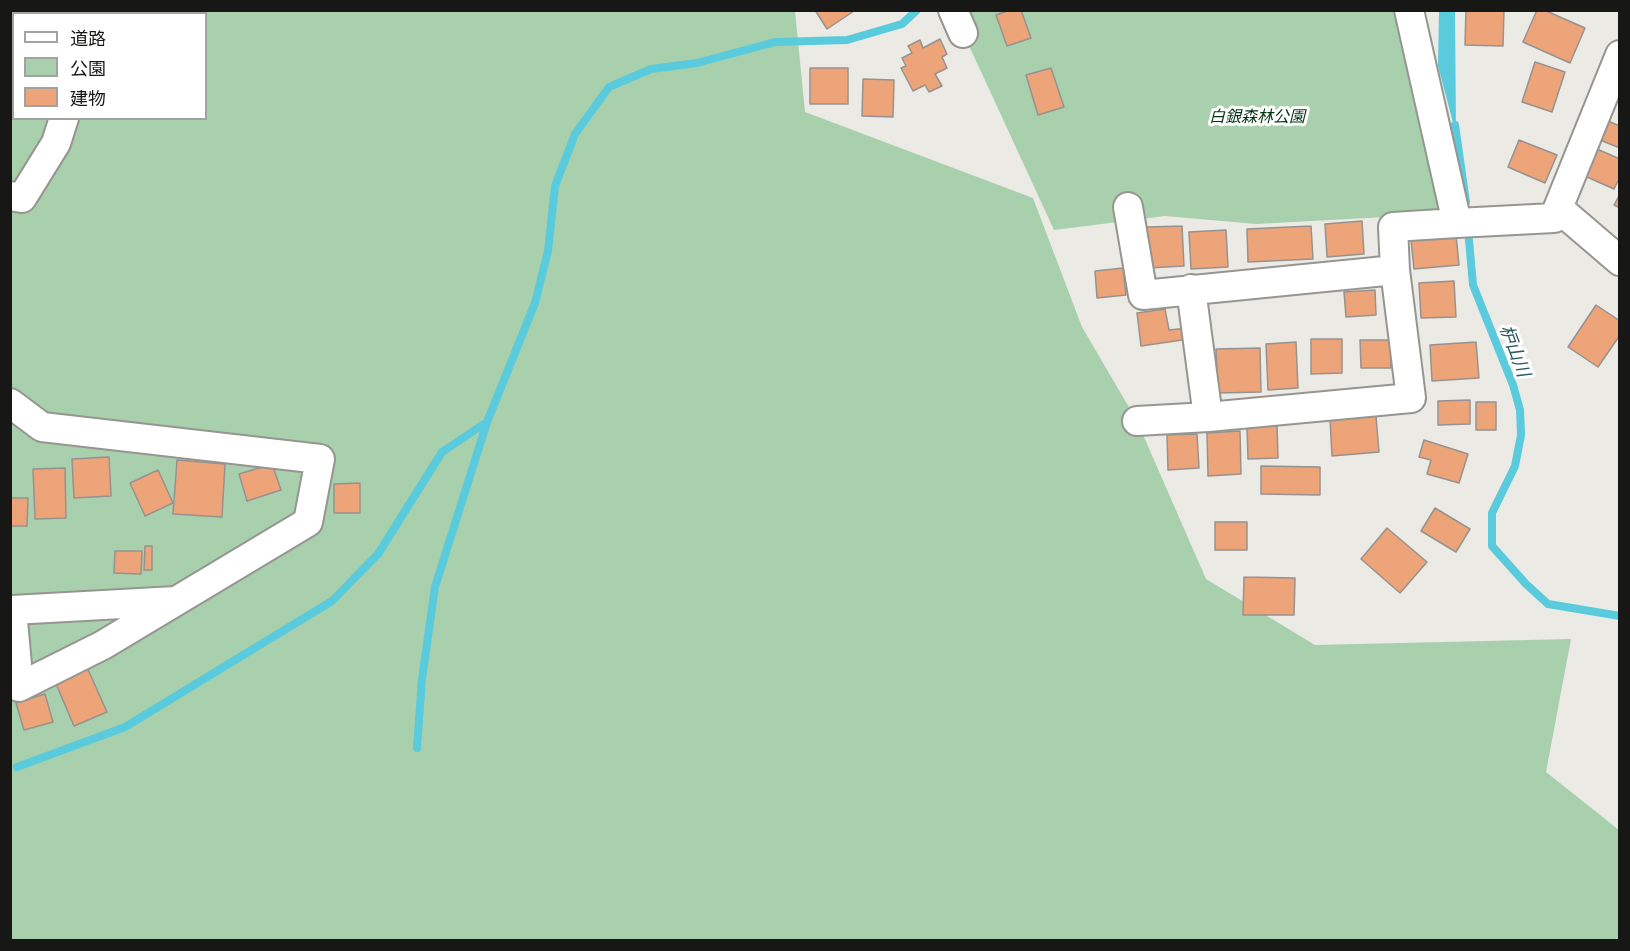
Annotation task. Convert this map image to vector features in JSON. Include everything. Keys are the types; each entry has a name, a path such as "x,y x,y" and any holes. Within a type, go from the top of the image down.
{"street":[{"path":"1409,10 1468,222"},
{"path":"1137,421 1208,417 1411,398 1395,270 1393,227 1554,218 1620,55"},
{"path":"10,196 22,198 56,143 63,120"},
{"path":"1128,207 1143,295 1395,270"},
{"path":"1558,208 1620,261"},
{"path":"1191,289 1208,417"},
{"path":"10,403 42,427 320,459 308,522 103,645 19,687 12,610 176,601"}],"green space":[{"path":"10,11 795,11 805,112 1033,198 1082,327 1137,421 1206,579 1315,645 1571,639 1546,772 1619,830 1619,940 11,940"},
{"name":"白銀森林公園","path":"953,11 1399,11 1441,214 1256,224 1165,216 1054,230"}],"water":[{"path":"1439,11 1455,11 1456,134 1438,66"}],"building":[{"path":"10,10 18,10 18,12 12,12 12,32 10,31"},
{"path":"815,10 853,10 854,11 827,29"},
{"path":"1010,10 1021,10 1031,38 1007,46 996,15"},
{"path":"1466,10 1504,10 1503,46 1465,45"},
{"path":"1537,10 1544,10 1585,28 1570,63 1523,42"},
{"path":"940,39 947,54 942,57 947,68 935,74 942,86 929,92 925,85 913,91 901,68 906,66 902,58 912,53 908,46 920,40 923,48"},
{"path":"1535,62 1565,72 1552,112 1522,102"},
{"path":"810,68 848,68 848,104 810,104"},
{"path":"1051,68 1064,107 1038,115 1026,75"},
{"path":"863,79 894,80 893,117 862,116"},
{"path":"1603,119 1620,126 1620,148 1595,138"},
{"path":"1519,140 1557,155 1545,183 1508,167"},
{"path":"1590,146 1620,159 1620,177 1614,189 1578,173"},
{"path":"1620,194 1620,208 1614,205"},
{"path":"1362,221 1364,254 1327,257 1325,224"},
{"path":"1182,226 1184,266 1148,268 1147,227"},
{"path":"1311,226 1313,259 1248,262 1247,229"},
{"path":"1226,230 1228,267 1191,269 1189,232"},
{"path":"1456,235 1459,265 1414,269 1411,240"},
{"path":"1123,268 1126,295 1097,298 1095,271"},
{"path":"1454,281 1456,317 1421,318 1419,283"},
{"path":"1375,290 1376,315 1346,317 1344,292"},
{"path":"1596,305 1620,321 1620,335 1598,367 1568,347"},
{"path":"1165,309 1169,330 1187,328 1189,339 1141,346 1137,313"},
{"path":"1311,339 1342,339 1342,373 1311,374"},
{"path":"1360,340 1391,340 1391,368 1361,368"},
{"path":"1296,342 1298,388 1268,390 1266,344"},
{"path":"1476,342 1479,378 1432,381 1430,345"},
{"path":"1260,348 1261,392 1218,393 1216,349"},
{"path":"1470,400 1470,424 1438,425 1438,401"},
{"path":"1476,402 1496,402 1496,430 1476,430"},
{"path":"1376,416 1379,452 1332,456 1330,419"},
{"path":"1277,425 1278,458 1248,459 1247,426"},
{"path":"1240,431 1241,474 1208,476 1207,433"},
{"path":"1197,434 1199,468 1168,470 1167,435"},
{"path":"1424,440 1468,454 1459,483 1427,474 1431,460 1419,457"},
{"path":"109,457 111,496 74,498 72,459"},
{"path":"177,460 225,464 222,517 173,514"},
{"path":"272,464 281,490 247,501 239,474"},
{"path":"1261,466 1320,467 1320,495 1261,494"},
{"path":"65,468 66,518 35,519 33,469"},
{"path":"158,470 173,503 145,516 130,483"},
{"path":"360,483 360,513 334,513 334,484"},
{"path":"10,498 28,498 27,526 10,526"},
{"path":"1435,508 1470,529 1456,552 1421,531"},
{"path":"1215,522 1247,522 1247,550 1215,550"},
{"path":"1387,528 1427,562 1400,593 1361,559"},
{"path":"145,546 152,546 152,570 144,570"},
{"path":"115,551 142,551 141,574 114,573"},
{"path":"1244,577 1295,578 1294,615 1243,615"},
{"path":"86,665 107,712 74,726 54,679"},
{"path":"45,694 53,722 24,730 16,703"}],"waterway":[{"path":"417,748 422,679 435,587 487,422 535,303 548,251 555,186 575,134 609,87 651,69 697,63 775,42 847,40 902,24 917,10"},
{"name":"枦山川","path":"1455,125 1466,202"},
{"name":"枦山川","path":"1468,229 1473,285 1513,385 1520,410 1521,435 1515,466 1492,513 1492,546 1526,584 1548,604 1620,616"},
{"path":"17,767 125,727 332,601 378,554 442,452 487,422"}]}
